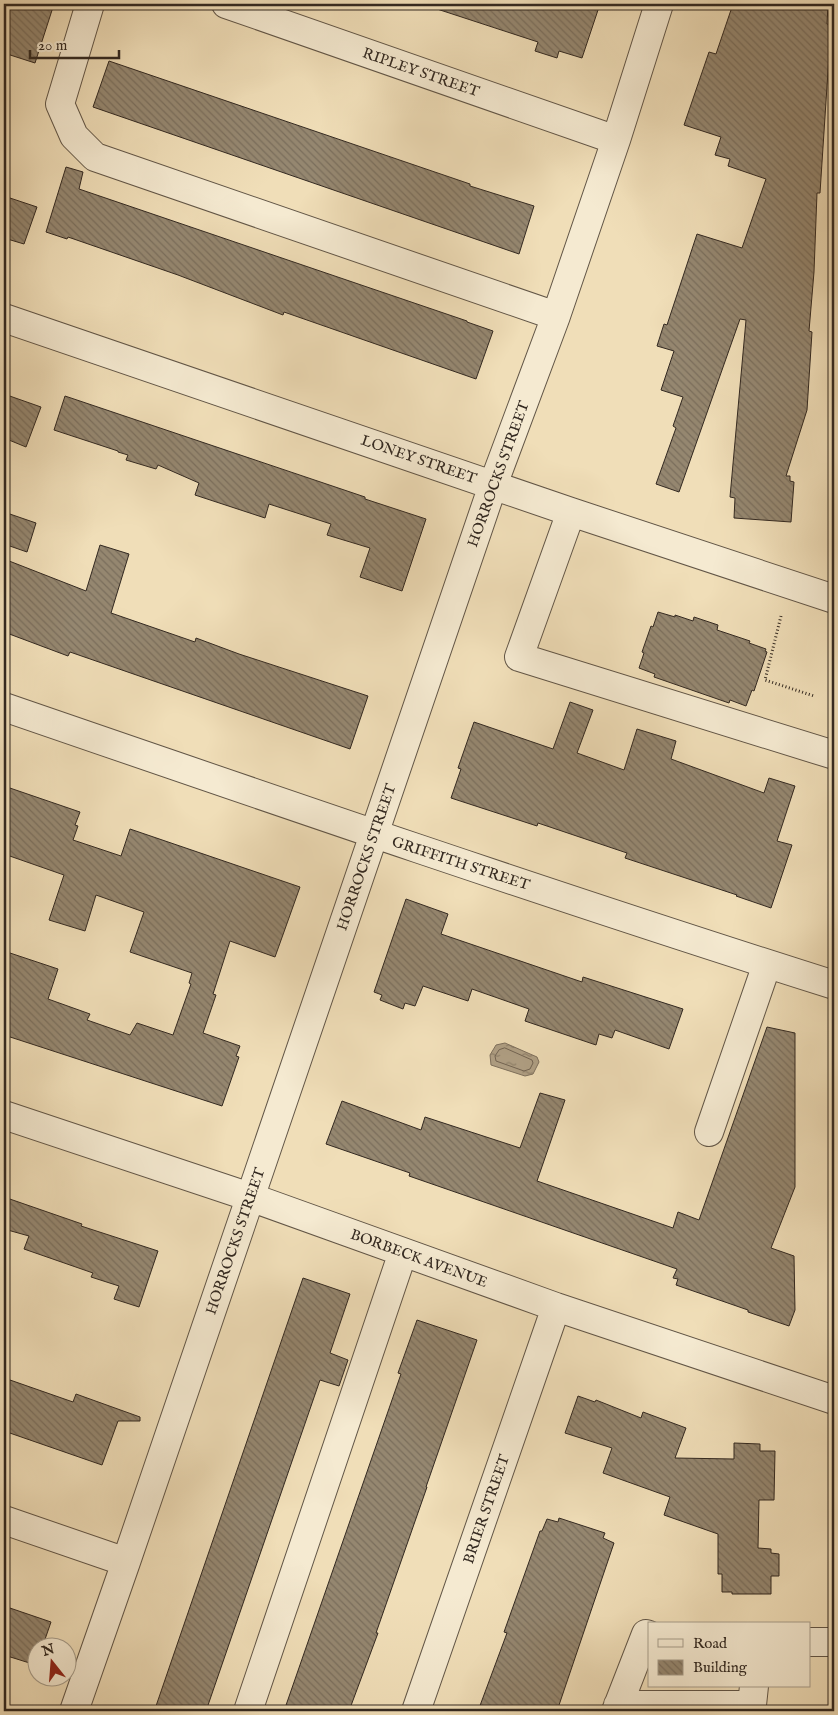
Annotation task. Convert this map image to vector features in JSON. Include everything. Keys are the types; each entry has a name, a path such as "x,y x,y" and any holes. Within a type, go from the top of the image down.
{"street":[{"path":"90,4 60,104 74,136 95,156 556,316"},
{"name":"RIPLEY STREET","path":"226,4 616,140"},
{"name":"HORROCKS STREET","path":"74,1711 493,485 556,316 616,140 659,4"},
{"name":"LONEY STREET","path":"4,318 571,512 834,599"},
{"path":"571,512 519,657 834,755"},
{"name":"GRIFFITH STREET","path":"4,707 374,834 834,985"},
{"path":"709,1132 767,964"},
{"name":"BORBECK AVENUE","path":"4,1115 250,1197 556,1307 834,1400"},
{"path":"248,1711 403,1252"},
{"name":"BRIER STREET","path":"416,1711 556,1307"},
{"path":"4,1520 126,1562"},
{"path":"648,1635 646,1634 617,1708 752,1705 754,1688"},
{"path":"810,1642 834,1642"}],"path":[{"path":"781,616 764,680 814,696"}],"water":[{"path":"505,1043 537,1057 539,1062 533,1074 525,1076 491,1065 490,1055 496,1045"}],"building":[{"path":"7,4 54,4 35,63 4,53 4,13"},
{"path":"435,4 600,4 582,58 559,51 557,58 535,51 538,42 434,8"},
{"path":"733,4 828,4 827,24 831,25 820,193 817,193 814,272 809,331 812,332 807,410 786,476 790,476 790,481 794,482 791,522 734,518 735,498 730,497 746,320 740,319 679,492 656,484 676,428 673,426 683,397 661,390 674,351 657,346 664,324 667,325 697,234 742,248 766,179 728,166 730,159 715,155 721,137 684,125 709,52 716,54"},
{"path":"109,61 470,184 470,186 534,206 519,254 93,107"},
{"path":"66,167 83,172 79,189 493,331 476,379 284,312 283,315 178,275 68,237 67,239 46,232"},
{"path":"4,196 37,207 24,244 4,238"},
{"path":"4,394 41,407 26,447 4,438"},
{"path":"65,396 426,519 402,591 360,577 370,548 327,535 331,524 269,504 265,518 195,495 199,483 158,465 156,469 126,460 128,455 54,430"},
{"path":"4,512 36,523 27,552 4,544"},
{"path":"100,545 129,554 111,613 195,642 196,638 368,696 350,749 70,652 68,656 4,632 4,559 86,591"},
{"path":"658,612 693,621 694,617 718,625 717,630 750,641 749,643 766,649 765,651 767,652 754,691 752,690 746,706 730,700 729,703 654,677 655,674 639,668 644,653 642,652"},
{"path":"570,702 593,710 577,753 624,770 637,729 676,741 671,759 764,793 769,778 795,786 777,841 792,845 771,908 625,858 627,853 538,823 537,826 451,798 461,769 458,768 474,722 553,749"},
{"path":"4,786 80,812 75,825 78,826 73,840 121,856 130,829 300,887 275,957 230,941 213,994 216,995 203,1033 240,1046 236,1056 239,1057 222,1106 4,1035 4,951 58,969 48,999 90,1014 87,1020 130,1035 137,1023 173,1035 191,984 189,983 192,973 130,952 144,912 96,895 85,931 49,920 64,875 4,854"},
{"path":"406,899 448,914 441,934 582,982 583,977 683,1009 669,1049 615,1030 612,1038 599,1034 596,1045 525,1021 529,1009 472,989 468,1001 423,986 415,1006 405,1003 403,1009 380,1000 382,995 374,992"},
{"path":"767,1027 795,1033 795,1187 771,1248 794,1256 795,1310 789,1326 676,1285 678,1279 673,1278 677,1269 409,1176 410,1173 326,1144 342,1101 421,1130 425,1117 520,1148 540,1093 565,1100 537,1181 673,1228 678,1212 699,1220"},
{"path":"4,1197 82,1224 81,1226 158,1251 139,1307 114,1299 119,1286 91,1277 93,1273 24,1249 29,1236 4,1229"},
{"path":"303,1278 350,1294 330,1353 348,1360 339,1386 320,1380 206,1711 173,1711 156,1706"},
{"path":"417,1320 477,1340 376,1633 378,1633 349,1711 284,1711 401,1374 398,1373"},
{"path":"10,1380 73,1402 76,1394 140,1417 140,1421 118,1421 102,1465 4,1431 4,1398"},
{"path":"578,1396 595,1402 596,1400 641,1418 643,1412 686,1428 675,1458 734,1459 734,1443 760,1444 760,1451 775,1451 774,1500 759,1500 758,1548 771,1549 771,1553 779,1554 779,1576 771,1576 771,1594 732,1594 732,1592 722,1592 722,1574 718,1574 718,1534 664,1515 670,1497 603,1473 612,1448 565,1433"},
{"path":"559,1518 605,1533 603,1538 614,1543 557,1711 478,1711 507,1633 504,1632 540,1531 542,1531 547,1519 558,1522"},
{"path":"4,1606 51,1622 45,1638 28,1638 28,1662 4,1655"}]}
